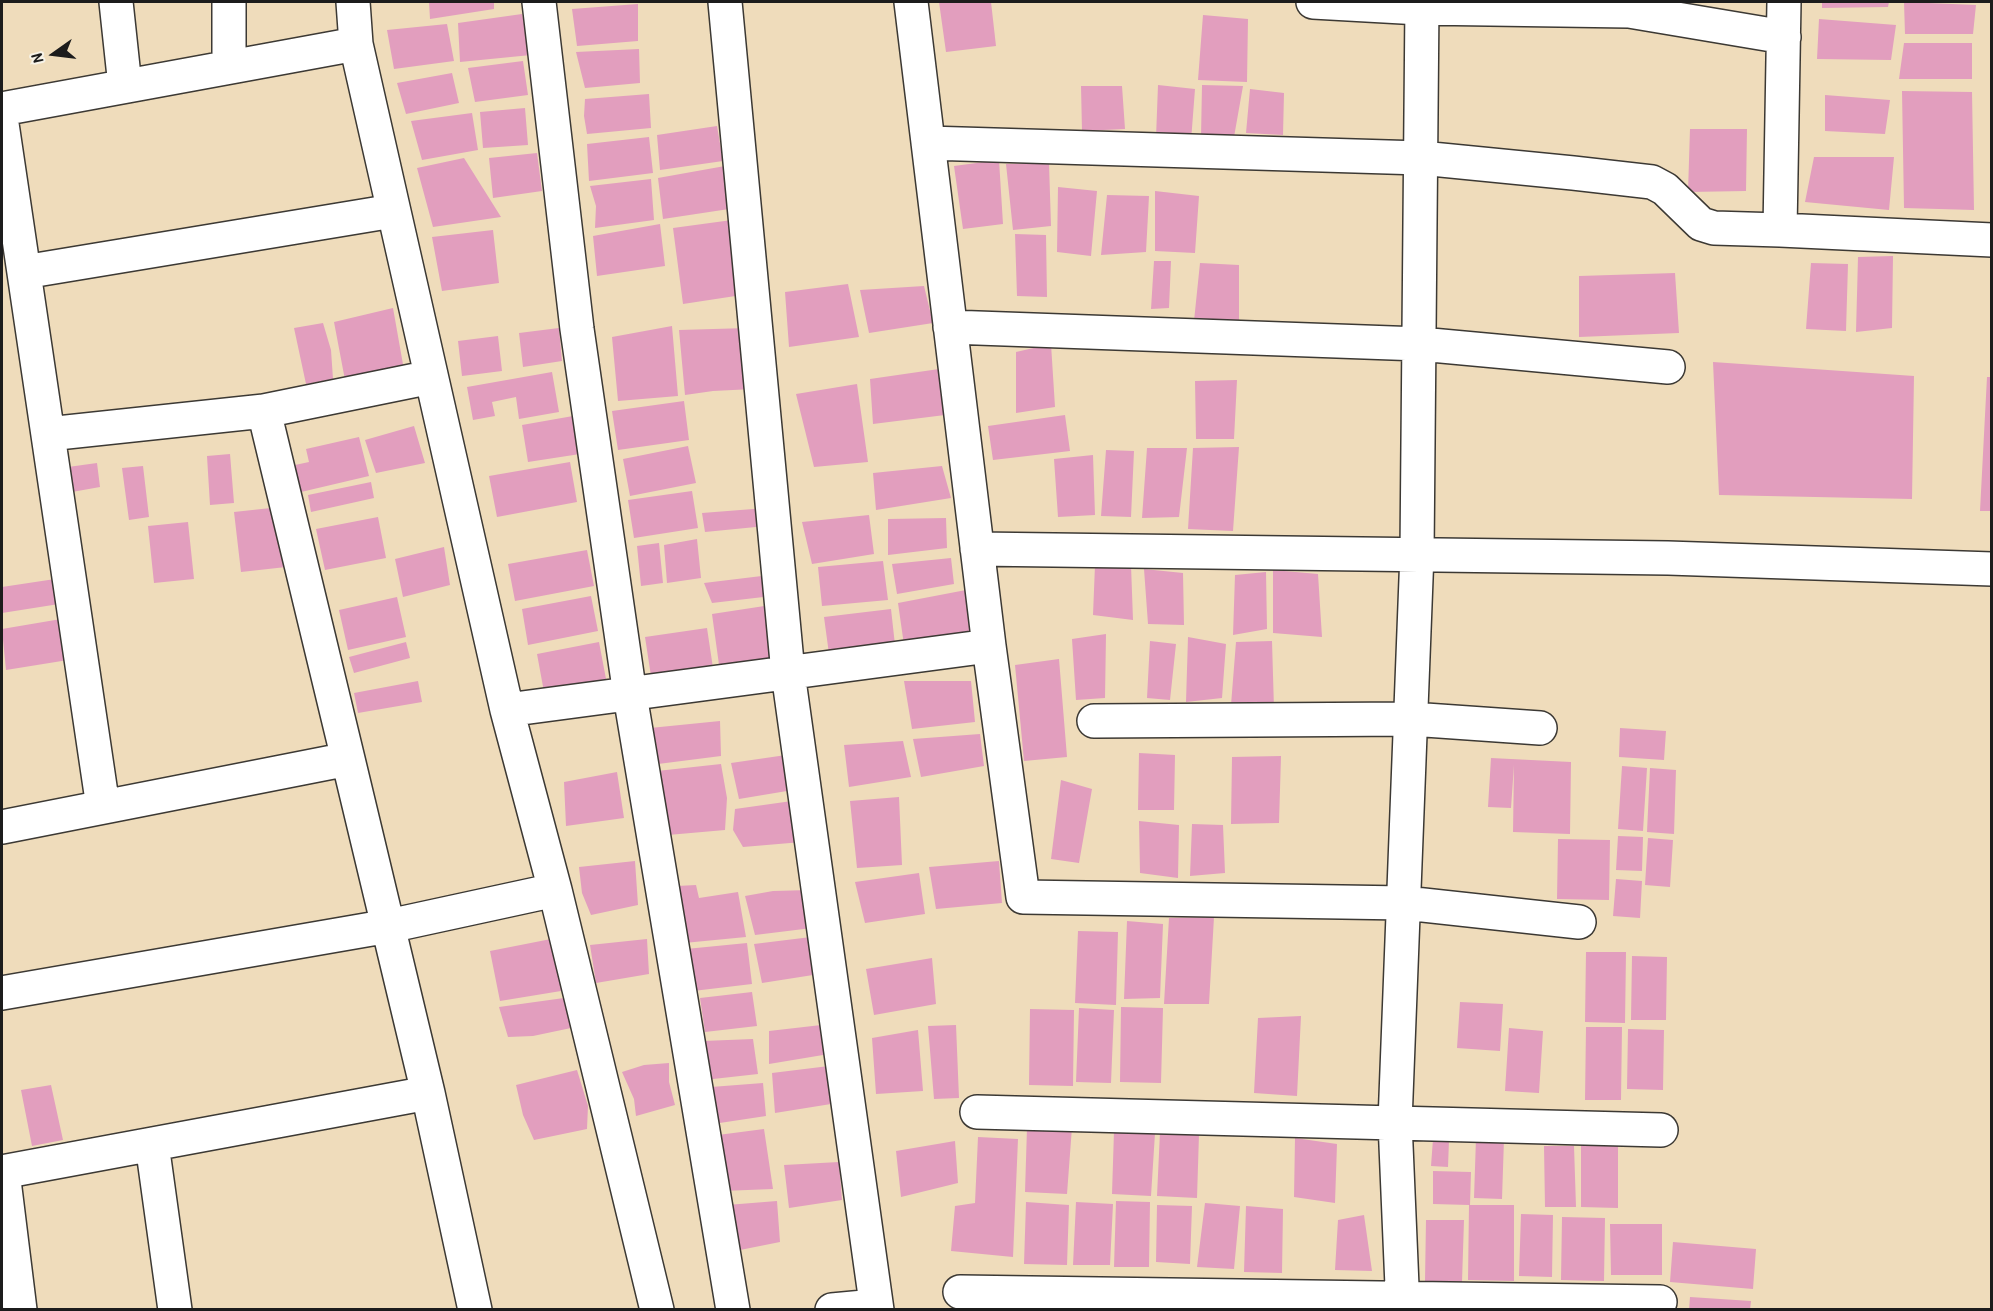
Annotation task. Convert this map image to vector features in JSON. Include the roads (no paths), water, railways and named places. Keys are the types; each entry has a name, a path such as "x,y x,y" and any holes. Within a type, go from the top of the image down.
{"street":[{"path":"116,2 125,86"},
{"path":"229,67 230,2"},
{"path":"353,2 356,44 507,710 555,890 657,1310"},
{"path":"539,2 577,329 630,695 733,1310"},
{"path":"725,2 788,673 876,1308 832,1310"},
{"path":"911,2 989,646 1023,897 1405,903 1579,922"},
{"path":"1313,2 1629,11 1784,38"},
{"path":"1780,230 1784,2"},
{"path":"1404,1304 1395,1122 1417,553 1421,5"},
{"path":"2,109 356,44"},
{"path":"2,124 103,807"},
{"path":"928,142 1421,159 1652,182 1665,189 1701,224 1714,228 1992,240"},
{"path":"24,272 393,212"},
{"path":"950,327 1420,344 1668,367"},
{"path":"48,434 264,411 431,377"},
{"path":"264,411 389,926 475,1310"},
{"path":"977,549 1417,553 1668,558 1992,569"},
{"path":"507,710 989,646"},
{"path":"1094,721 1411,719 1540,728"},
{"path":"2,827 348,759"},
{"path":"2,993 389,926 555,890"},
{"path":"20,1310 2,1172 428,1093"},
{"path":"977,1112 1661,1130"},
{"path":"152,1144 175,1310"},
{"path":"960,1292 1404,1304 1660,1302"}]}
